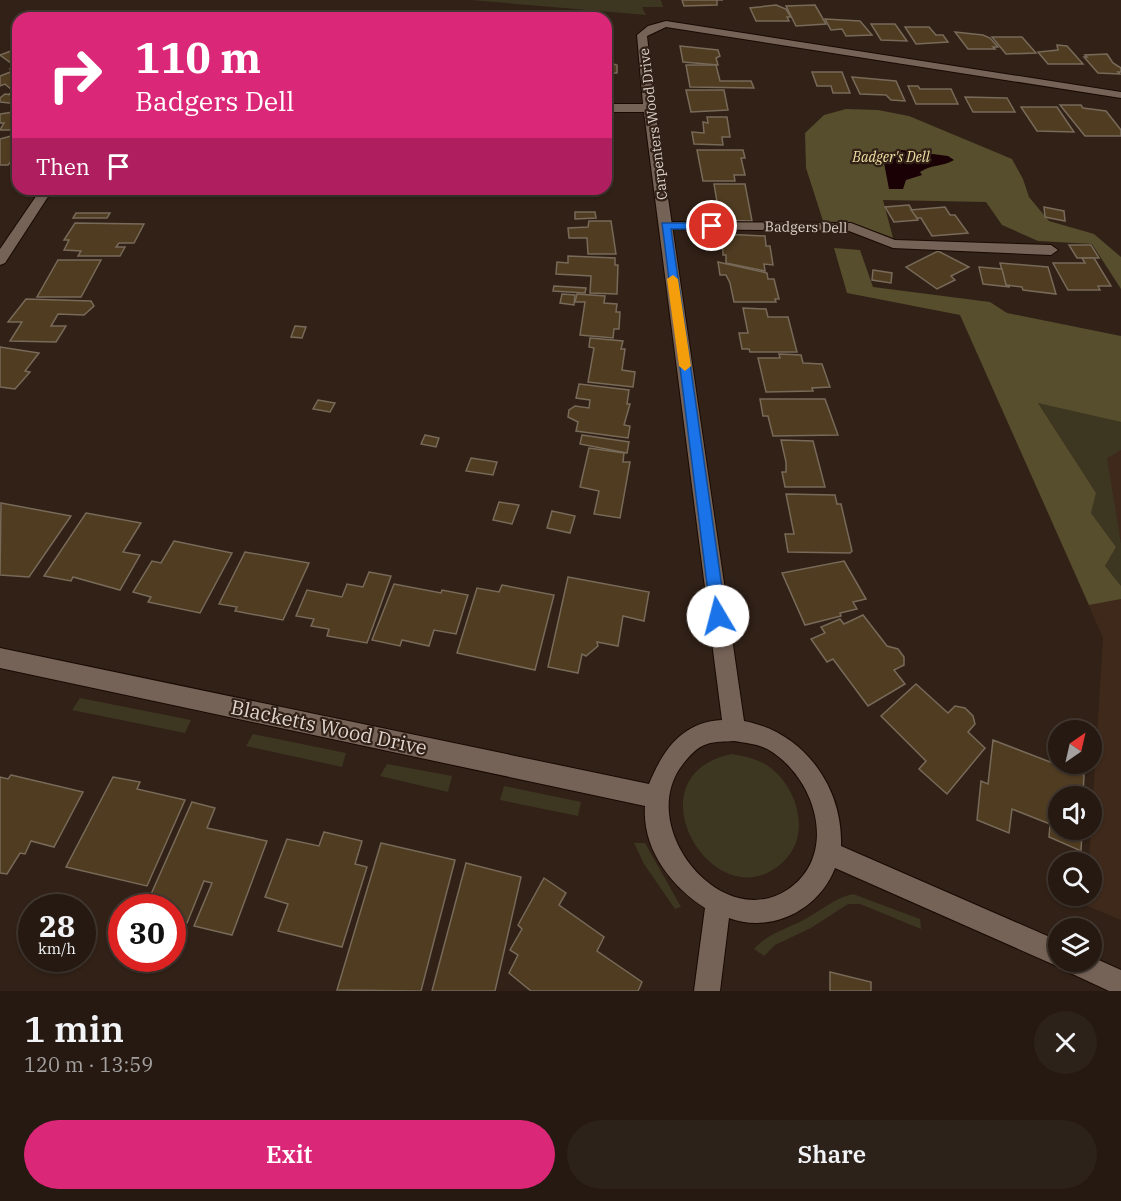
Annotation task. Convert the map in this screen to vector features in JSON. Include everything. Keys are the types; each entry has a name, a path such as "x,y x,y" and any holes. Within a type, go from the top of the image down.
{"street":[{"name":"Carpenters Wood Drive","path":"734,730 649,108 642,35 652,27 666,24 1121,95"},
{"path":"612,108 649,108"},
{"path":"0,260 43,195"},
{"name":"Badgers Dell","path":"665,226 851,227 893,244 1051,249"},
{"name":"Blacketts Wood Drive","path":"0,658 657,797"},
{"path":"734,730 759,734 784,747 806,767 821,793 829,823 828,853 817,879 799,898 775,910 746,912 718,904 690,885 670,858 658,827 657,797 669,764 691,740 710,732 734,730"},
{"path":"828,853 1048,949"},
{"path":"707,991 718,904"},
{"path":"1097,972 1121,983"}],"shaded area":[{"path":"471,0 661,0 663,7 642,7 646,15"},
{"path":"902,150 948,156 954,160 924,169 920,172 922,175 906,180 903,189 889,189 884,163 888,153"},
{"path":"960,313 1121,346 1121,920 1087,906 1102,906 1102,852 1090,852 1090,840 1102,840 1102,786 1094,786 1094,774 1102,774 1102,720 1098,720 1103,638"},
{"path":"1038,402 1121,422 1121,450 1107,458 1121,544 1121,586 1105,566 1116,547 1091,513 1096,493"},
{"path":"80,698 191,720 185,733 72,710"},
{"path":"253,734 346,753 342,767 246,746"},
{"path":"731,754 757,760 776,773 793,796 797,810 799,824 792,851 783,862 757,876 732,875 709,862 692,840 684,815 685,789 700,768"},
{"path":"387,764 452,776 448,792 380,776"},
{"path":"504,786 581,802 578,816 500,800"},
{"path":"634,843 645,843 681,907 675,909 644,864"},
{"path":"853,894 920,919 921,929 860,904 848,904 811,928 775,945 764,956 754,949 772,935 835,901"}],"green space":[{"name":"Badger's Dell","path":"846,109 878,110 909,116 1012,159 1023,179 1029,197 1049,221 1094,234 1121,257 1121,289 1092,244 1038,241 1002,225 986,202 883,200 893,238 858,225 823,221 806,168 805,133 824,115"},
{"path":"834,248 860,250 873,287 990,302 1007,313 1121,336 1121,422 1038,403 1096,493 1091,513 1116,547 1105,566 1121,586 1121,599 1089,605 960,315 847,293"}],"building":[{"path":"682,0 717,0 717,5 684,6"},
{"path":"776,5 786,9 791,17 787,17 789,21 756,21 750,8"},
{"path":"815,5 826,24 796,26 786,6"},
{"path":"825,19 860,21 872,35 846,36 842,29 831,30"},
{"path":"871,24 895,24 907,41 881,40"},
{"path":"905,27 929,27 936,35 943,35 948,42 916,44"},
{"path":"955,32 983,35 990,38 998,47 968,49"},
{"path":"992,37 1022,37 1036,53 1006,54"},
{"path":"1057,45 1067,46 1083,64 1048,64 1038,52 1058,50"},
{"path":"680,46 718,50 720,56 716,58 718,65 683,62"},
{"path":"12,50 12,63 11,63 0,55"},
{"path":"1107,54 1113,63 1121,68 1121,72 1118,72 1120,74 1098,73 1084,57 1087,57 1085,55"},
{"path":"612,64 617,65 617,73 612,73"},
{"path":"686,65 716,65 720,81 751,81 754,88 690,87"},
{"path":"12,71 12,90 5,84 0,86 0,76"},
{"path":"812,72 842,72 850,93 833,93 831,86 817,86"},
{"path":"852,77 896,81 905,101 891,100 886,95 860,94"},
{"path":"908,86 918,86 920,89 951,89 958,104 916,104"},
{"path":"686,90 724,90 728,110 691,112"},
{"path":"5,94 12,95 12,103 0,102 0,98"},
{"path":"965,97 1007,98 1015,112 973,112"},
{"path":"1060,105 1081,105 1083,108 1106,111 1121,130 1121,136 1085,136"},
{"path":"1021,107 1057,107 1074,132 1037,131"},
{"path":"12,112 12,130 0,130 4,123 0,123 0,114"},
{"path":"707,117 727,117 730,137 722,137 723,145 694,144 692,132 704,133 703,122 708,123"},
{"path":"12,136 12,160 8,165 0,165 0,139"},
{"path":"697,150 743,150 745,158 741,158 745,175 734,175 735,181 703,181"},
{"path":"714,184 745,184 752,221 710,220 710,215 706,215 704,202 717,202"},
{"path":"909,205 918,220 894,222 885,207"},
{"path":"945,207 950,215 955,215 968,233 932,236 921,218 917,218 911,210"},
{"path":"1044,207 1064,211 1065,221 1045,217"},
{"path":"575,212 595,212 596,218 575,219"},
{"path":"76,213 110,213 107,218 73,218"},
{"path":"589,221 611,221 616,254 588,254 587,238 569,238 568,228 588,227"},
{"path":"75,223 144,224 134,243 119,243 116,247 125,247 120,256 78,256 81,251 64,250 69,240 64,240"},
{"path":"722,234 765,236 766,246 770,246 773,265 764,264 765,271 726,263 726,255 723,255"},
{"path":"1069,245 1091,245 1099,258 1077,258"},
{"path":"938,251 969,267 951,276 955,280 937,289 906,267"},
{"path":"568,256 615,258 615,265 618,265 617,294 590,293 591,276 556,274 557,262 568,263"},
{"path":"1082,258 1094,258 1111,286 1098,286 1100,290 1068,290 1053,263 1085,263"},
{"path":"58,260 101,260 81,297 37,297"},
{"path":"718,262 767,273 768,279 774,279 779,299 775,299 776,302 734,302 730,283 726,275 720,275"},
{"path":"1000,263 1048,267 1056,294 1023,290 1022,287 1006,285"},
{"path":"979,267 1002,269 1006,285 1010,287 983,284"},
{"path":"873,270 892,273 891,283 872,280"},
{"path":"554,286 586,288 585,293 553,291"},
{"path":"562,294 575,295 574,305 560,303"},
{"path":"577,294 605,296 604,303 617,304 616,312 620,312 619,329 614,329 613,338 580,335 585,302 575,302"},
{"path":"26,299 91,301 94,306 84,315 58,314 51,326 66,326 56,342 10,341 22,322 8,322"},
{"path":"743,308 766,309 768,317 788,317 797,352 750,352 749,349 742,349 739,333 748,333"},
{"path":"295,326 306,327 302,338 291,337"},
{"path":"590,338 623,341 621,349 625,349 622,370 635,372 633,387 588,382 594,348 589,347"},
{"path":"0,347 39,353 25,371 30,372 15,389 0,387"},
{"path":"779,354 801,355 803,363 822,364 830,387 812,388 813,391 766,392 758,358 780,358"},
{"path":"579,384 629,390 627,404 630,404 624,425 630,426 628,438 576,431 578,422 568,417 569,410 575,406 589,408 590,400 576,398"},
{"path":"760,399 825,399 838,435 773,436 768,416 763,416"},
{"path":"318,400 335,403 330,412 313,409"},
{"path":"425,435 439,438 436,447 421,444"},
{"path":"582,435 629,442 627,453 580,444"},
{"path":"781,440 813,441 825,487 785,487 782,472 786,472 786,462"},
{"path":"589,448 624,453 623,462 630,462 620,518 594,514 599,491 580,487"},
{"path":"471,458 497,462 493,475 466,471"},
{"path":"786,494 835,495 837,504 841,504 852,551 850,553 788,552 785,534 794,534"},
{"path":"499,502 519,505 512,524 493,520"},
{"path":"1,503 71,516 29,577 0,575"},
{"path":"552,511 575,516 570,533 547,528"},
{"path":"86,513 141,523 123,552 140,555 120,590 73,577 71,581 44,576"},
{"path":"174,541 232,553 200,613 148,602 151,597 133,592 152,561 161,563"},
{"path":"245,552 309,563 283,620 235,611 237,607 219,604"},
{"path":"844,561 866,599 853,602 857,609 840,613 841,616 805,625 782,573"},
{"path":"369,572 391,576 367,643 327,636 329,629 311,626 314,619 296,616 307,590 342,597 347,584 363,587"},
{"path":"568,577 649,592 644,621 623,616 618,646 597,642 598,646 586,656 582,654 578,673 548,667"},
{"path":"394,584 441,593 442,590 468,595 456,634 434,630 429,646 402,640 400,646 372,640"},
{"path":"502,585 554,595 535,670 457,653 477,588 499,592"},
{"path":"863,615 887,646 898,649 904,657 904,665 894,670 905,684 868,706 833,659 827,662 811,639 825,633 821,627 840,619 844,624"},
{"path":"916,684 948,713 955,706 965,708 973,716 975,724 968,732 985,748 947,794 919,769 926,761 881,716"},
{"path":"993,740 1048,761 1048,774 1084,775 1083,786 1048,786 1048,823 1012,809 1009,833 977,820 981,781 988,784"},
{"path":"11,775 83,792 54,847 31,841 25,854 20,853 7,874 0,873 0,777 8,779"},
{"path":"113,777 140,782 137,789 185,800 147,886 66,867"},
{"path":"192,802 215,808 207,828 267,841 232,935 194,926 212,883 204,881 187,923 186,894 151,894"},
{"path":"324,832 362,841 355,864 367,867 342,947 278,931 288,904 265,897 287,839 319,846"},
{"path":"1056,840 1082,840 1081,851"},
{"path":"381,843 455,860 421,991 337,990"},
{"path":"466,863 521,877 495,991 432,991"},
{"path":"544,878 566,893 559,905 604,937 597,951 642,982 638,991 531,991 509,973 518,955 510,950 522,929 518,925"},
{"path":"830,972 871,982 871,991 830,991"}],"slow traffic":[{"path":"673,279 685,366"}],"route":[{"path":"712,226 665,226 718,616"}]}
